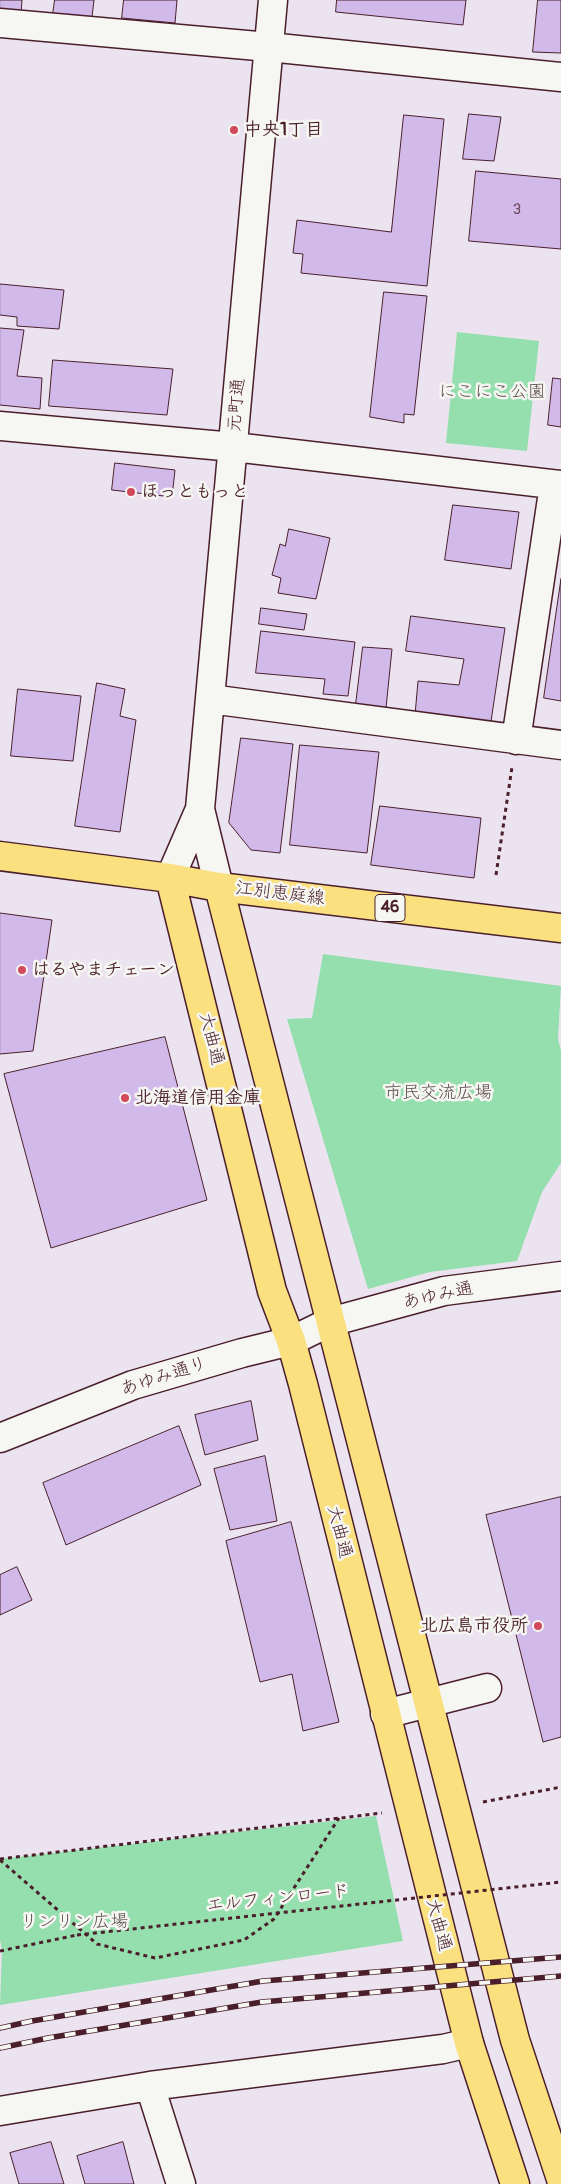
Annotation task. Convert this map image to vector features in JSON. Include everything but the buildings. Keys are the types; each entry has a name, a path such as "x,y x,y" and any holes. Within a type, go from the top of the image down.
{"main road":[{"name":"江別恵庭線","path":"0,856 170,878 219,887 561,928"},
{"name":"大曲通","path":"170,878 272,1291 291,1341 408,1810 469,2044 515,2184"},
{"path":"219,887 515,2040 561,2179"}],"street":[{"name":"元町通","path":"200,809 273,0"},
{"path":"0,23 269,47 561,77"},
{"path":"0,426 234,447 558,485 516,740"},
{"path":"210,699 561,745"},
{"path":"170,878 200,809"},
{"path":"200,809 219,887"},
{"name":"あゆみ通","path":"330,1322 444,1291 557,1280"},
{"name":"あゆみ通り","path":"0,1438 133,1385 242,1352 291,1341 330,1322"},
{"path":"385,1714 487,1688"},
{"path":"0,2111 150,2086 469,2044"},
{"path":"150,2086 181,2184"}],"path":[{"path":"496,875 516,740"},
{"path":"454,1807 561,1788"},
{"path":"0,1859 408,1810"},
{"path":"0,1859 97,1944 155,1958 244,1940 274,1919 339,1818"},
{"name":"エルフィンロード","path":"0,1951 76,1935 561,1882"}],"green space":[{"name":"にこにこ公園","path":"457,332 539,341 527,451 446,443"},
{"name":"市民交流広場","path":"323,954 561,986 558,1039 561,1051 561,1163 542,1192 517,1261 430,1272 368,1289 287,1019 312,1018"},
{"name":"リンリン広場","path":"376,1816 403,1941 0,2005 2,1950 0,1940 0,1859"}],"railway":[{"path":"0,2028 263,1981 561,1957"},
{"path":"0,2048 48,2038 262,2002 561,1976"}],"place":[{"name":"中央1丁目","path":"234,130"},
{"name":"ほっともっと","path":"131,492"},
{"name":"はるやまチェーン","path":"22,970"},
{"name":"北海道信用金庫","path":"125,1098"},
{"name":"北広島市役所","path":"538,1626"}]}
